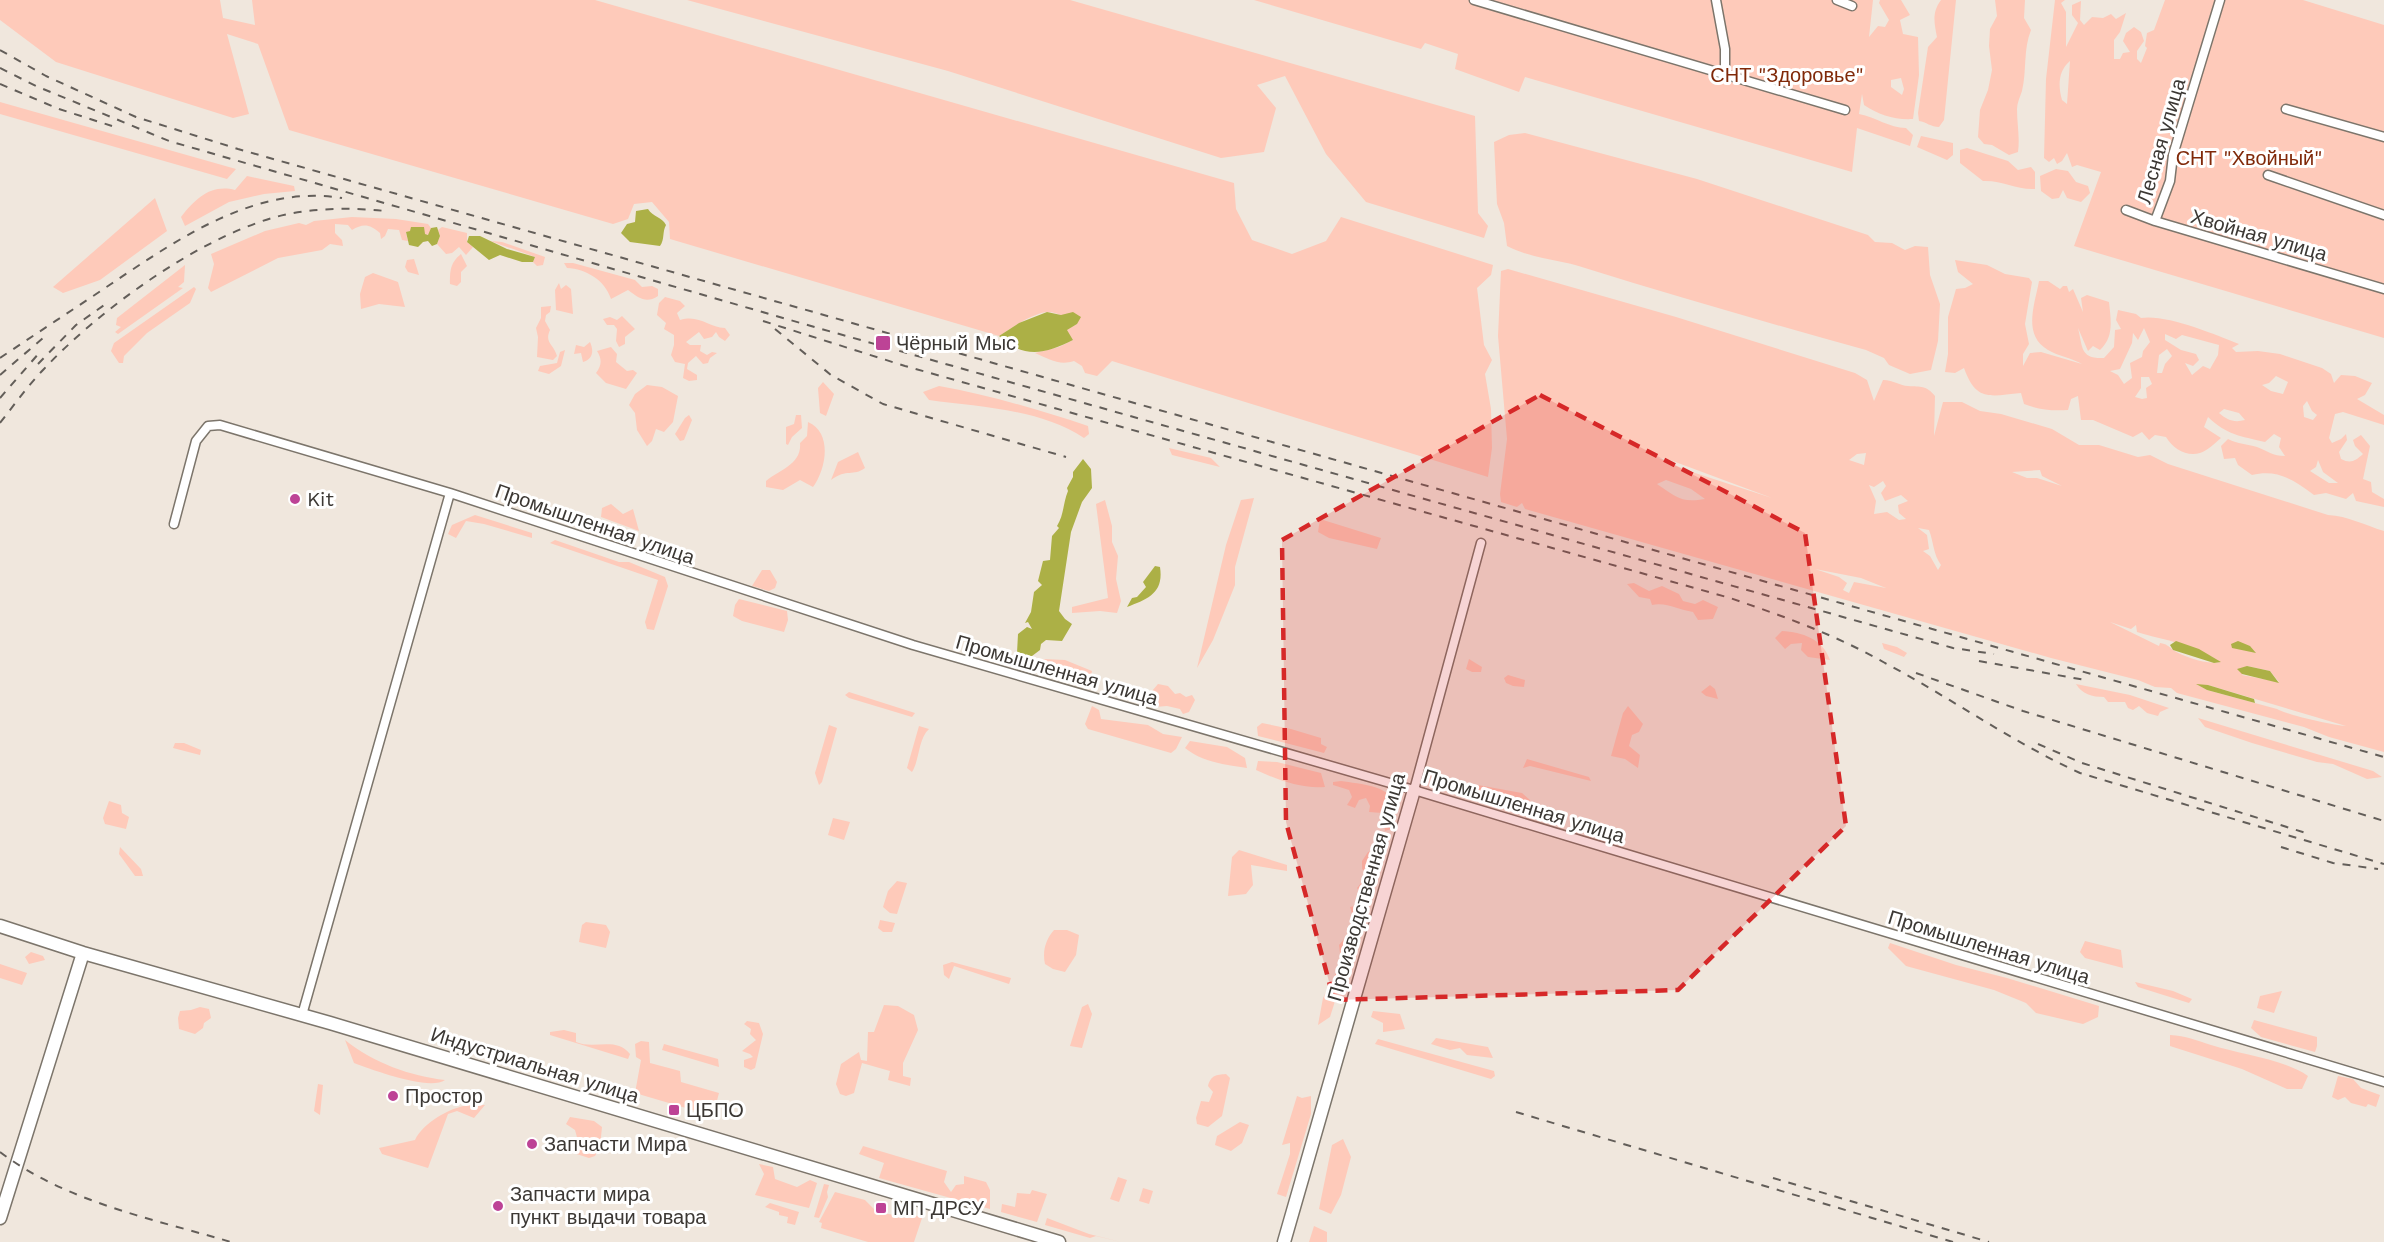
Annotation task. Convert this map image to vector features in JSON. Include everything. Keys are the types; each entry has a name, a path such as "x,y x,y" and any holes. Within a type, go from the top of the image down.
{"main road":[{"name":"Производственная улица","path":"1284,1242 1414,790"},
{"name":"Индустриальная улица","path":"0,926 83,953 302,1015 1059,1242"},
{"path":"0,1218 83,953"}],"street":[{"path":"1474,0 1845,110"},
{"path":"1716,0 1725,49 1725,76"},
{"path":"1837,0 1852,6"},
{"name":"Лесная улица","path":"2155,221 2170,181 2173,154 2220,0"},
{"path":"2286,109 2384,137"},
{"path":"2268,175 2384,214"},
{"name":"Хвойная улица","path":"2126,210 2155,221 2384,289"},
{"name":"Промышленная улица","path":"174,524 196,441 208,426 220,425 450,493 913,645 1414,790 2384,1083"},
{"path":"302,1015 450,493"},
{"name":"Производственная улица","path":"1414,790 1481,543"}],"highlighted area":[{"path":"1540,395 1805,533 1846,826 1678,990 1334,1000 1286,822 1282,540"}],"green space":[{"path":"0,0 220,0 223,18 255,25 252,0 595,0 1234,183 1236,209 1252,240 1292,254 1326,241 1341,217 1493,265 1491,275 1477,288 1484,345 1492,360 1485,374 1491,409 1492,448 1488,477 1112,361 1097,376 1085,373 1082,366 1074,361 1059,362 1035,353 1059,347 1073,340 1066,330 1077,324 1054,313 1046,312 1034,316 999,336 670,239 669,222 652,202 634,204 628,219 613,224 289,130 258,44 227,34 249,114 233,118 56,62 0,20"},
{"path":"687,0 1070,0 1475,116 1478,213 1488,226 1484,238 1366,202 1326,154 1285,76 1257,85 1276,108 1264,152 1221,158 948,71"},
{"name":"СНТ \"Здоровье\"","path":"1254,0 1873,0 1869,37 1878,26 1885,27 1889,20 1879,3 1880,0 1901,0 1910,15 1900,20 1903,34 1918,37 1919,75 1913,119 1893,118 1875,112 1864,105 1862,94 1859,114 1906,128 1913,135 1910,146 1857,128 1852,172 1525,77 1519,92 1455,69 1458,54 1425,43 1421,49","holes":["1901,78 1904,89 1902,95 1891,87 1891,80"]},
{"path":"1941,0 1956,0 1944,120 1939,127 1919,121 1918,113 1928,47 1937,37 1934,17"},
{"path":"1995,0 2025,0 2024,18 2031,30 2022,91 2017,107 2018,152 2009,155 1992,145 1984,144 1978,137 1980,110 1988,90 1992,70 1989,46 1990,29 1997,16"},
{"name":"СНТ \"Хвойный\"","path":"2055,0 2065,0 2061,3 2066,12 2066,47 2078,23 2072,15 2072,5 2081,1 2080,20 2084,25 2092,17 2103,18 2111,14 2116,19 2126,13 2120,32 2114,40 2114,59 2120,59 2123,53 2130,52 2123,41 2126,33 2134,27 2141,32 2144,41 2137,51 2137,59 2141,63 2147,48 2145,46 2147,33 2154,30 2165,0 2303,0 2384,25 2384,338 2074,246 2101,172 2077,165 2072,167 2067,153 2057,164 2054,158 2049,162 2044,158 2046,79","holes":["2070,61 2067,104 2062,100 2060,84 2063,69"]},
{"path":"0,102 236,169 227,179 0,114"},
{"path":"1525,133 1697,179 1868,235 1875,242 1892,243 1905,250 1915,246 1928,247 1930,275 1940,304 1938,341 1931,370 1910,374 1889,365 1884,358 1866,350 1575,265 1526,254 1507,246 1504,223 1497,204 1494,142 1509,135"},
{"path":"1921,136 1953,143 1953,155 1947,160 1917,147"},
{"path":"1967,148 2008,161 2018,170 2031,167 2035,172 2035,189 1983,181 1960,163 1960,150"},
{"path":"2056,169 2068,171 2076,182 2088,186 2090,193 2081,202 2067,198 2063,190 2059,198 2052,199 2041,191 2040,176"},
{"path":"247,176 294,186 295,191 264,194 229,202 185,226 181,217 198,199 219,189 235,190"},
{"path":"155,198 167,231 100,280 63,293 53,287"},
{"path":"352,217 396,219 428,224 431,228 429,235 410,231 406,233 408,241 402,240 399,230 388,229 381,239 380,233 370,226 360,226 352,230 348,225 335,224 335,233 342,240 343,246 330,244 322,250 278,258 211,292 208,288 214,264 211,254 265,231 299,223 306,225 314,221"},
{"path":"442,227 467,233 467,242 473,247 466,255 459,247 452,253 446,254 437,244 440,236 438,230"},
{"path":"491,241 502,242 545,257 543,265 537,266 533,262 535,257"},
{"path":"461,254 467,266 461,272 461,282 457,286 450,284 451,271 453,264"},
{"path":"414,259 419,275 408,272 405,267 407,260"},
{"path":"1955,260 1987,265 2005,274 2029,278 2032,282 2025,324 2029,344 2023,354 2023,366 2030,353 2041,352 2082,364 2048,350 2035,336 2032,318 2039,281 2048,281 2060,289 2067,286 2069,292 2073,289 2083,312 2081,298 2087,295 2109,302 2110,334 2100,350 2093,346 2088,351 2078,328 2082,347 2091,357 2104,358 2114,347 2115,330 2121,329 2116,320 2118,310 2136,314 2141,318 2163,319 2204,330 2239,344 2232,348 2236,352 2258,351 2280,354 2322,368 2331,374 2334,383 2341,375 2355,376 2372,383 2365,395 2357,399 2384,415 2384,425 2343,412 2335,414 2329,438 2332,443 2346,434 2347,440 2339,452 2341,459 2348,461 2355,460 2363,454 2355,446 2353,440 2361,435 2370,446 2363,479 2371,482 2372,492 2384,499 2384,507 2356,501 2353,493 2346,499 2326,493 2314,495 2285,477 2270,473 2252,475 2238,465 2235,458 2224,459 2221,446 2228,439 2285,456 2279,447 2281,438 2274,434 2265,442 2248,438 2228,431 2208,417 2204,427 2221,438 2203,452 2190,454 2176,448 2166,437 2155,435 2149,440 2142,432 2133,437 2093,420 2081,420 2078,396 2071,399 2068,410 2051,410 2024,404 2021,393 1993,395 1979,392 1964,368 1955,373 1945,372 1948,354 1948,317 1956,289 1973,284 1958,272","holes":["2144,328 2150,342 2143,351 2142,357 2130,363 2132,378 2124,384 2118,375 2110,371 2120,369 2132,343 2133,333 2138,340","2165,334 2176,339 2182,335 2219,345 2218,355 2210,369 2203,366 2192,375 2185,363 2193,366 2199,360 2196,354 2181,350 2165,340","2167,349 2172,356 2165,364 2162,373 2157,373 2159,355","2276,376 2288,382 2283,394 2271,391 2262,385 2269,383","2141,377 2149,377 2152,384 2146,388 2147,398 2135,397 2141,388","2307,401 2317,415 2313,420 2304,417 2303,406","2224,409 2239,413 2245,420 2228,419 2219,413","2318,460 2323,472 2338,483 2329,483 2310,471 2316,467"]},
{"path":"564,263 573,263 635,280 642,287 652,286 658,289 658,296 646,300 628,290 611,299 604,286 594,277 588,273 567,268"},
{"path":"185,265 184,282 178,287 183,288 118,334 115,332 121,327 116,325 117,318"},
{"path":"1508,269 1676,317 1855,373 1867,380 1874,401 1883,380 1905,386 1926,388 1935,396 1934,436 1943,402 1962,402 1980,411 2001,414 2052,429 2079,445 2099,445 2138,457 2150,455 2168,464 2384,531 2384,752 2329,737 2304,727 2177,693 2171,688 2155,687 2138,680 2051,658 1525,509 1522,503 1517,507 1501,502 1507,439 1498,336 1501,271","holes":["1866,453 1864,465 1849,460 1857,454","1656,457 1670,460 1772,498 1689,471","2040,470 2042,476 2062,486 2037,478 2027,478 2012,472","1666,480 1691,489 1705,499 1684,499 1657,484","1883,481 1886,486 1881,493 1885,501 1901,495 1908,501 1898,505 1899,513 1906,519 1899,520 1887,512 1874,514 1876,501 1869,485 1874,487","1918,528 1929,530 1941,565 1938,570 1930,556 1923,551 1929,549 1927,535","1815,569 1861,578 1886,588 1854,582 1849,593 1843,590 1847,583 1839,577","2110,622 2131,629 2136,625 2137,632 2189,646 2220,662 2196,660 2160,643 2159,646","2247,666 2270,671 2279,682 2242,675","2198,685 2208,685 2346,726 2207,690"]},
{"path":"373,273 398,282 405,307 379,304 361,309 360,294 365,277"},
{"path":"559,283 561,289 566,285 571,289 573,314 556,310 555,290"},
{"path":"194,287 196,289 190,303 147,333 124,356 123,363 119,363 111,351 114,343"},
{"path":"665,297 680,301 685,306 677,313 680,320 693,319 725,328 730,335 725,341 716,332 712,337 704,339 699,332 686,342 690,345 701,345 700,351 707,355 712,352 717,353 710,358 708,363 703,364 696,356 688,363 687,369 697,375 697,380 689,381 683,378 685,364 675,362 671,355 674,335 664,329 666,323 657,315 659,303"},
{"path":"551,306 545,321 550,330 549,341 557,356 553,360 537,357 536,328 541,318 541,307"},
{"path":"622,316 635,329 625,337 625,344 619,347 616,341 617,329 614,325 607,325 603,319 610,317 617,320"},
{"path":"590,342 592,354 583,362 581,353 574,354 576,345 584,347"},
{"path":"611,347 617,354 616,362 627,371 633,370 637,373 626,389 606,383 596,373 601,362 597,351"},
{"path":"565,350 561,366 549,374 538,371 540,366 557,363 560,352"},
{"path":"823,382 834,394 826,416 820,413 818,388"},
{"path":"647,385 662,387 678,396 673,422 664,432 656,429 652,441 647,446 637,430 635,413 629,405 635,394"},
{"path":"939,386 995,398 1070,420 1088,426 1089,434 1084,438 1067,428 1030,415 989,407 929,400 923,392"},
{"path":"689,415 692,420 684,440 680,441 675,434"},
{"path":"796,415 801,415 802,428 792,437 788,445 786,444 786,427 794,424"},
{"path":"808,422 821,434 825,452 821,471 813,487 800,480 783,490 766,487 766,481 789,466 798,456 800,443 807,436"},
{"path":"1169,448 1211,458 1220,467 1172,455"},
{"path":"858,452 865,468 857,472 841,474 831,480 838,462"},
{"path":"1254,498 1235,567 1235,585 1213,640 1197,668 1226,545 1241,500"},
{"path":"1105,500 1112,526 1112,542 1118,556 1116,579 1121,601 1117,613 1100,611 1072,613 1072,607 1108,598 1096,504"},
{"path":"611,504 623,514 633,509 639,531 601,517 602,508"},
{"path":"475,515 532,533 532,538 466,521 456,538 448,534 452,525"},
{"path":"1320,519 1381,538 1377,549 1329,538 1318,532"},
{"path":"555,540 619,562 629,562 665,577 668,586 654,630 647,629 645,622 658,580 550,543"},
{"path":"762,570 770,570 777,582 775,588 769,591 752,586"},
{"path":"1634,583 1649,591 1662,586 1679,594 1683,601 1695,604 1703,600 1718,607 1713,619 1698,620 1693,612 1668,605 1652,605 1650,599 1639,597 1627,584"},
{"path":"739,599 787,611 788,620 784,632 742,621 733,616"},
{"path":"1782,631 1811,638 1822,647 1830,660 1808,657 1801,650 1802,643 1791,644 1785,649 1775,638"},
{"path":"1882,643 1897,647 1907,653 1904,657 1884,649"},
{"path":"1043,659 1065,660 1092,671 1089,684 1021,663 1036,663"},
{"path":"1469,659 1482,667 1481,672 1466,669"},
{"path":"1508,675 1525,680 1524,687 1506,683 1504,678"},
{"path":"1158,684 1168,686 1175,694 1180,693 1186,697 1192,695 1195,700 1189,712 1183,714 1180,709 1167,706 1155,707 1142,695 1152,691"},
{"path":"2076,684 2130,695 2169,708 2160,712 2158,716 2147,713 2139,706 2133,710 2128,708 2125,702 2108,702 2104,697 2088,694"},
{"path":"1710,685 1715,689 1718,699 1701,692"},
{"path":"849,692 915,713 912,717 849,698 845,695"},
{"path":"1092,706 1099,710 1101,719 1148,725 1163,734 1182,737 1176,749 1171,753 1088,729 1085,724"},
{"path":"1628,706 1643,724 1639,732 1632,735 1629,746 1640,755 1638,768 1625,759 1611,756 1623,713"},
{"path":"2198,718 2373,771 2382,777 2367,779 2333,764 2317,762 2252,743 2205,727"},
{"path":"1262,723 1321,738 1321,744 1327,747 1324,753 1258,736 1257,727"},
{"path":"829,725 837,728 822,782 819,785 815,773"},
{"path":"919,726 929,729 923,738 912,772 907,768"},
{"path":"1190,741 1227,747 1245,758 1247,768 1199,757 1185,748"},
{"path":"175,743 184,743 201,750 200,755 173,748"},
{"path":"1527,759 1589,777 1591,781 1530,766 1523,768"},
{"path":"1258,761 1277,762 1321,773 1325,787 1298,785 1273,777 1256,770"},
{"path":"1341,781 1375,787 1390,795 1396,810 1391,829 1385,831 1382,813 1369,812 1370,806 1366,798 1359,800 1355,808 1347,805 1352,797 1349,790 1333,785 1333,782"},
{"path":"1478,785 1522,793 1530,800 1527,810 1493,803 1487,792 1476,797 1475,791"},
{"path":"109,801 121,805 122,813 129,817 126,829 105,824 103,818"},
{"path":"833,818 850,822 844,840 828,835"},
{"path":"120,847 141,869 143,876 135,876 119,854"},
{"path":"1239,850 1287,865 1287,871 1251,865 1253,885 1246,894 1228,896 1232,857"},
{"path":"1377,850 1380,864 1373,878 1362,869 1362,861 1368,852"},
{"path":"897,881 907,883 897,914 890,913 883,907 888,891"},
{"path":"1361,883 1372,885 1372,895 1365,903 1357,888"},
{"path":"1360,905 1365,917 1364,925 1359,940 1347,958 1340,953 1339,945 1351,928 1350,907"},
{"path":"880,920 895,923 892,932 883,932 878,928"},
{"path":"586,922 606,925 610,932 606,948 579,942 582,925"},
{"path":"1930,929 1991,947 1986,952 1930,935"},
{"path":"1054,930 1067,930 1079,935 1076,955 1065,972 1045,964 1045,945"},
{"path":"2085,941 2121,950 2123,968 2085,958 2080,952"},
{"path":"1890,943 1956,965 2099,1006 2098,1017 2083,1024 2036,1013 2026,1003 1994,990 1906,966 1888,948"},
{"path":"31,952 43,956 45,960 29,964 25,957"},
{"path":"952,962 1011,978 1009,984 954,966 949,979 944,975 943,965"},
{"path":"0,964 27,973 22,985 0,978"},
{"path":"1337,971 1342,979 1330,1017 1318,1025 1323,998"},
{"path":"2135,982 2173,991 2192,999 2189,1003 2138,987"},
{"path":"2282,991 2274,1013 2257,1008 2260,996"},
{"path":"1088,1004 1092,1014 1082,1048 1070,1046 1082,1007"},
{"path":"884,1005 898,1006 914,1015 918,1030 903,1063 903,1076 911,1078 910,1086 888,1080 890,1071 862,1063 854,1093 846,1096 840,1094 836,1084 841,1064 859,1052 861,1060 867,1061 868,1032 874,1032"},
{"path":"200,1007 209,1009 211,1018 204,1023 203,1028 195,1034 179,1029 180,1011"},
{"path":"1373,1011 1400,1014 1405,1029 1383,1032 1383,1023 1371,1017"},
{"path":"2254,1020 2317,1037 2315,1052 2261,1037 2251,1028"},
{"path":"747,1021 759,1023 763,1034 755,1068 751,1070 744,1067 744,1060 753,1057 742,1051 756,1040 750,1034 751,1029 744,1024"},
{"path":"564,1030 576,1033 576,1042 618,1046 630,1054 628,1059 550,1035 550,1032"},
{"path":"2170,1035 2186,1037 2274,1061 2308,1076 2302,1089 2287,1089 2242,1069 2170,1046"},
{"path":"1436,1038 1488,1047 1493,1058 1467,1055 1460,1048 1450,1050 1431,1044"},
{"path":"1378,1039 1494,1071 1495,1076 1491,1079 1375,1044"},
{"path":"345,1040 380,1062 419,1075 445,1080 437,1083 414,1081 354,1063"},
{"path":"641,1041 649,1042 650,1063 680,1071 681,1082 719,1093 713,1116 635,1093 641,1060 636,1057 635,1044"},
{"path":"664,1044 718,1059 719,1067 662,1050"},
{"path":"1226,1074 1230,1078 1222,1116 1208,1127 1197,1124 1196,1118 1201,1101 1209,1102 1213,1092 1208,1086 1212,1078"},
{"path":"2338,1076 2353,1079 2361,1088 2380,1095 2376,1107 2351,1103 2345,1097 2338,1100 2332,1097"},
{"path":"318,1084 323,1085 320,1115 314,1111"},
{"path":"1297,1096 1302,1098 1311,1096 1311,1114 1286,1197 1277,1194 1290,1154 1290,1143 1282,1145"},
{"path":"468,1105 485,1105 474,1118 457,1111 448,1114 428,1168 382,1154 379,1148 415,1140 437,1117"},
{"path":"570,1117 594,1121 602,1127 600,1147 595,1156 589,1158 567,1151 574,1148 578,1141 575,1130 566,1124"},
{"path":"1240,1122 1249,1125 1242,1143 1231,1151 1215,1145 1217,1136"},
{"path":"1343,1139 1351,1157 1341,1195 1331,1214 1319,1209 1332,1145"},
{"path":"863,1146 947,1171 944,1182 951,1192 956,1185 964,1184 964,1176 986,1182 990,1190 990,1209 879,1178 884,1163 859,1154"},
{"path":"759,1164 773,1167 775,1179 797,1187 810,1180 817,1183 809,1208 755,1195 764,1174"},
{"path":"1118,1177 1127,1180 1119,1202 1110,1199"},
{"path":"824,1184 829,1185 828,1197 819,1218 814,1217"},
{"path":"1143,1188 1153,1191 1149,1204 1139,1201"},
{"path":"1032,1190 1047,1194 1037,1222 1001,1212 1002,1204 1015,1207 1017,1193 1030,1194"},
{"path":"835,1192 865,1200 877,1212 906,1217 914,1215 922,1218 914,1242 868,1242 821,1228 822,1223 819,1222"},
{"path":"770,1203 799,1212 795,1225 787,1223 788,1217 765,1207"},
{"path":"1047,1218 1089,1234 1121,1242 1096,1236 1090,1238 1045,1225"},
{"path":"1314,1226 1327,1232 1327,1242 1309,1242"}],"shaded area":[{"path":"648,209 666,225 660,246 630,242 621,233 627,224 635,222 636,211"},
{"path":"411,227 424,227 425,234 428,235 431,228 437,227 440,236 437,244 432,246 428,241 418,247 409,245 406,232 410,231"},
{"path":"469,236 480,236 507,249 535,257 533,262 522,262 500,255 489,260 467,242"},
{"path":"1047,312 1061,315 1073,312 1081,317 1077,324 1067,330 1073,340 1053,349 1035,352 1017,348 999,336 1019,323"},
{"path":"1083,459 1091,469 1092,488 1082,502 1071,532 1059,611 1072,624 1062,641 1046,640 1041,644 1040,650 1032,656 1020,657 1017,653 1018,634 1027,627 1032,629 1028,622 1025,623 1031,612 1034,592 1042,585 1038,581 1043,561 1050,560 1052,536 1059,528 1057,526 1067,488 1073,472"},
{"path":"1155,566 1160,567 1161,576 1157,589 1148,598 1127,607 1132,598 1137,597 1146,587 1143,582"},
{"path":"2176,641 2199,649 2221,662 2214,663 2173,650 2170,645"},
{"path":"2238,641 2250,646 2256,653 2232,648 2231,644"},
{"path":"2247,666 2270,671 2279,683 2242,674 2237,669"},
{"path":"2196,684 2208,685 2254,699 2255,703 2207,690"}],"railway":[{"path":"0,50 46,76 136,117 238,149 2384,757"},
{"path":"0,68 36,86 169,141 811,326 1953,648 1994,654"},
{"path":"0,84 59,109 112,126"},
{"path":"0,358 163,250 219,219 249,207 279,199 310,196 342,198"},
{"path":"0,423 26,389 65,347 149,280 211,243 272,218 299,212 328,209 385,211"},
{"path":"38,364 76,325 107,303"},
{"path":"763,321 905,366 1730,598 1848,644 1910,677 2030,748 2080,773 2384,864"},
{"path":"775,329 831,375 883,404 1066,457"},
{"path":"0,375 43,338"},
{"path":"0,398 40,352"},
{"path":"1979,661 2085,680"},
{"path":"1916,673 2023,711 2384,821"},
{"path":"2038,744 2082,763 2306,833"},
{"path":"2281,847 2333,863 2378,869"},
{"path":"1516,1112 1953,1242"},
{"path":"0,1152 53,1184 82,1196 141,1217 231,1242"},
{"path":"1773,1178 1989,1242"}],"place":[{"name":"Чёрный Мыс","path":"883,343"},
{"name":"Kit","path":"295,499"},
{"name":"Простор","path":"393,1096"},
{"name":"ЦБПО","path":"674,1110"},
{"name":"Запчасти Мира","path":"532,1144"},
{"name":"Запчасти мира пункт выдачи товара","path":"498,1206"},
{"name":"МП ДРСУ","path":"881,1208"}]}
